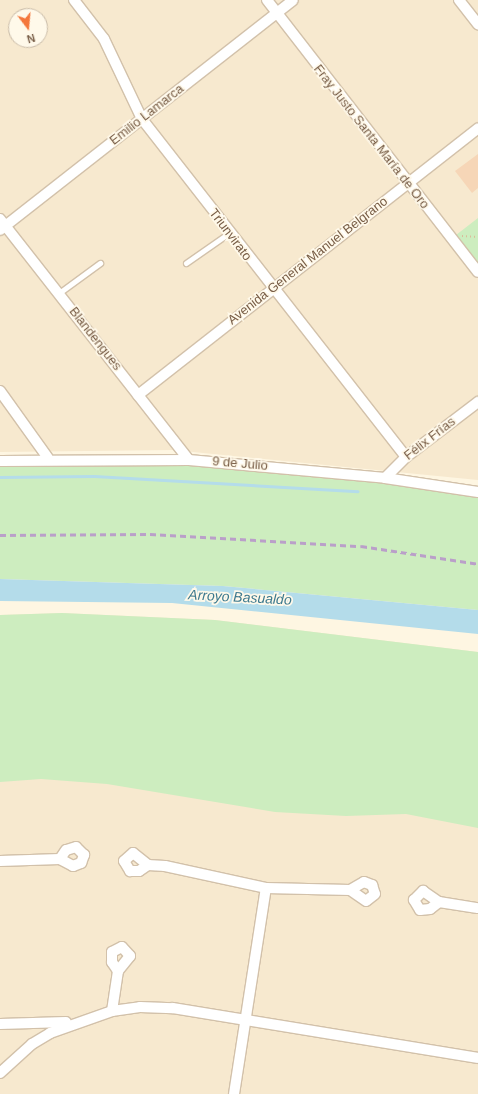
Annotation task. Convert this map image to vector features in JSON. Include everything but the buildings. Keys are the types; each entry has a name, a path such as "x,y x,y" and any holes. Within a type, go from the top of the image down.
{"street":[{"name":"Triunvirato","path":"74,0 104,39 142,119 272,289 406,457"},
{"name":"Fray Justo Santa María de Oro","path":"267,0 274,14 478,272"},
{"name":"Emilio Lamarca","path":"2,225 142,119 293,0"},
{"path":"459,0 478,24"},
{"name":"Avenida General Manuel Belgrano","path":"138,395 478,128"},
{"name":"Blandengues","path":"2,225 59,293 189,460"},
{"path":"0,391 48,458"},
{"name":"Félix Frías","path":"385,478 406,457 478,402"},
{"name":"9 de Julio","path":"0,461 48,458 189,460 385,478 478,492"},
{"path":"0,861 60,859"},
{"path":"148,865 266,888 350,890"},
{"path":"234,1094 266,888"},
{"path":"439,902 478,908"},
{"path":"112,1011 118,971"},
{"path":"0,1073 32,1044 78,1021 112,1011 158,1006 478,1058"},
{"path":"0,1024 26,1025 78,1021"},
{"path":"26,1025 32,1035 32,1044"}],"lane":[{"path":"186,264 229,232"},
{"path":"59,293 100,263"}],"path":[{"path":"449,235 478,237"}],"shaded area":[{"path":"0,0 478,0 478,480 173,450 0,452"},
{"path":"62,613 215,620 478,652 478,1094 0,1094 0,615"}],"green space":[{"path":"478,218 478,263 456,235"},
{"path":"190,465 373,479 478,496 478,610 223,586 0,579 0,466"},
{"path":"62,613 215,620 478,652 478,828 406,814 346,816 275,812 107,784 41,779 0,782 0,615"}],"water":[{"name":"Arroyo Basualdo","path":"0,579 223,586 478,610 478,634 172,603 0,601"}],"waterway":[{"path":"0,477 94,476 358,491"}],"railway":[{"path":"0,535 150,534 361,546 478,564"}]}
